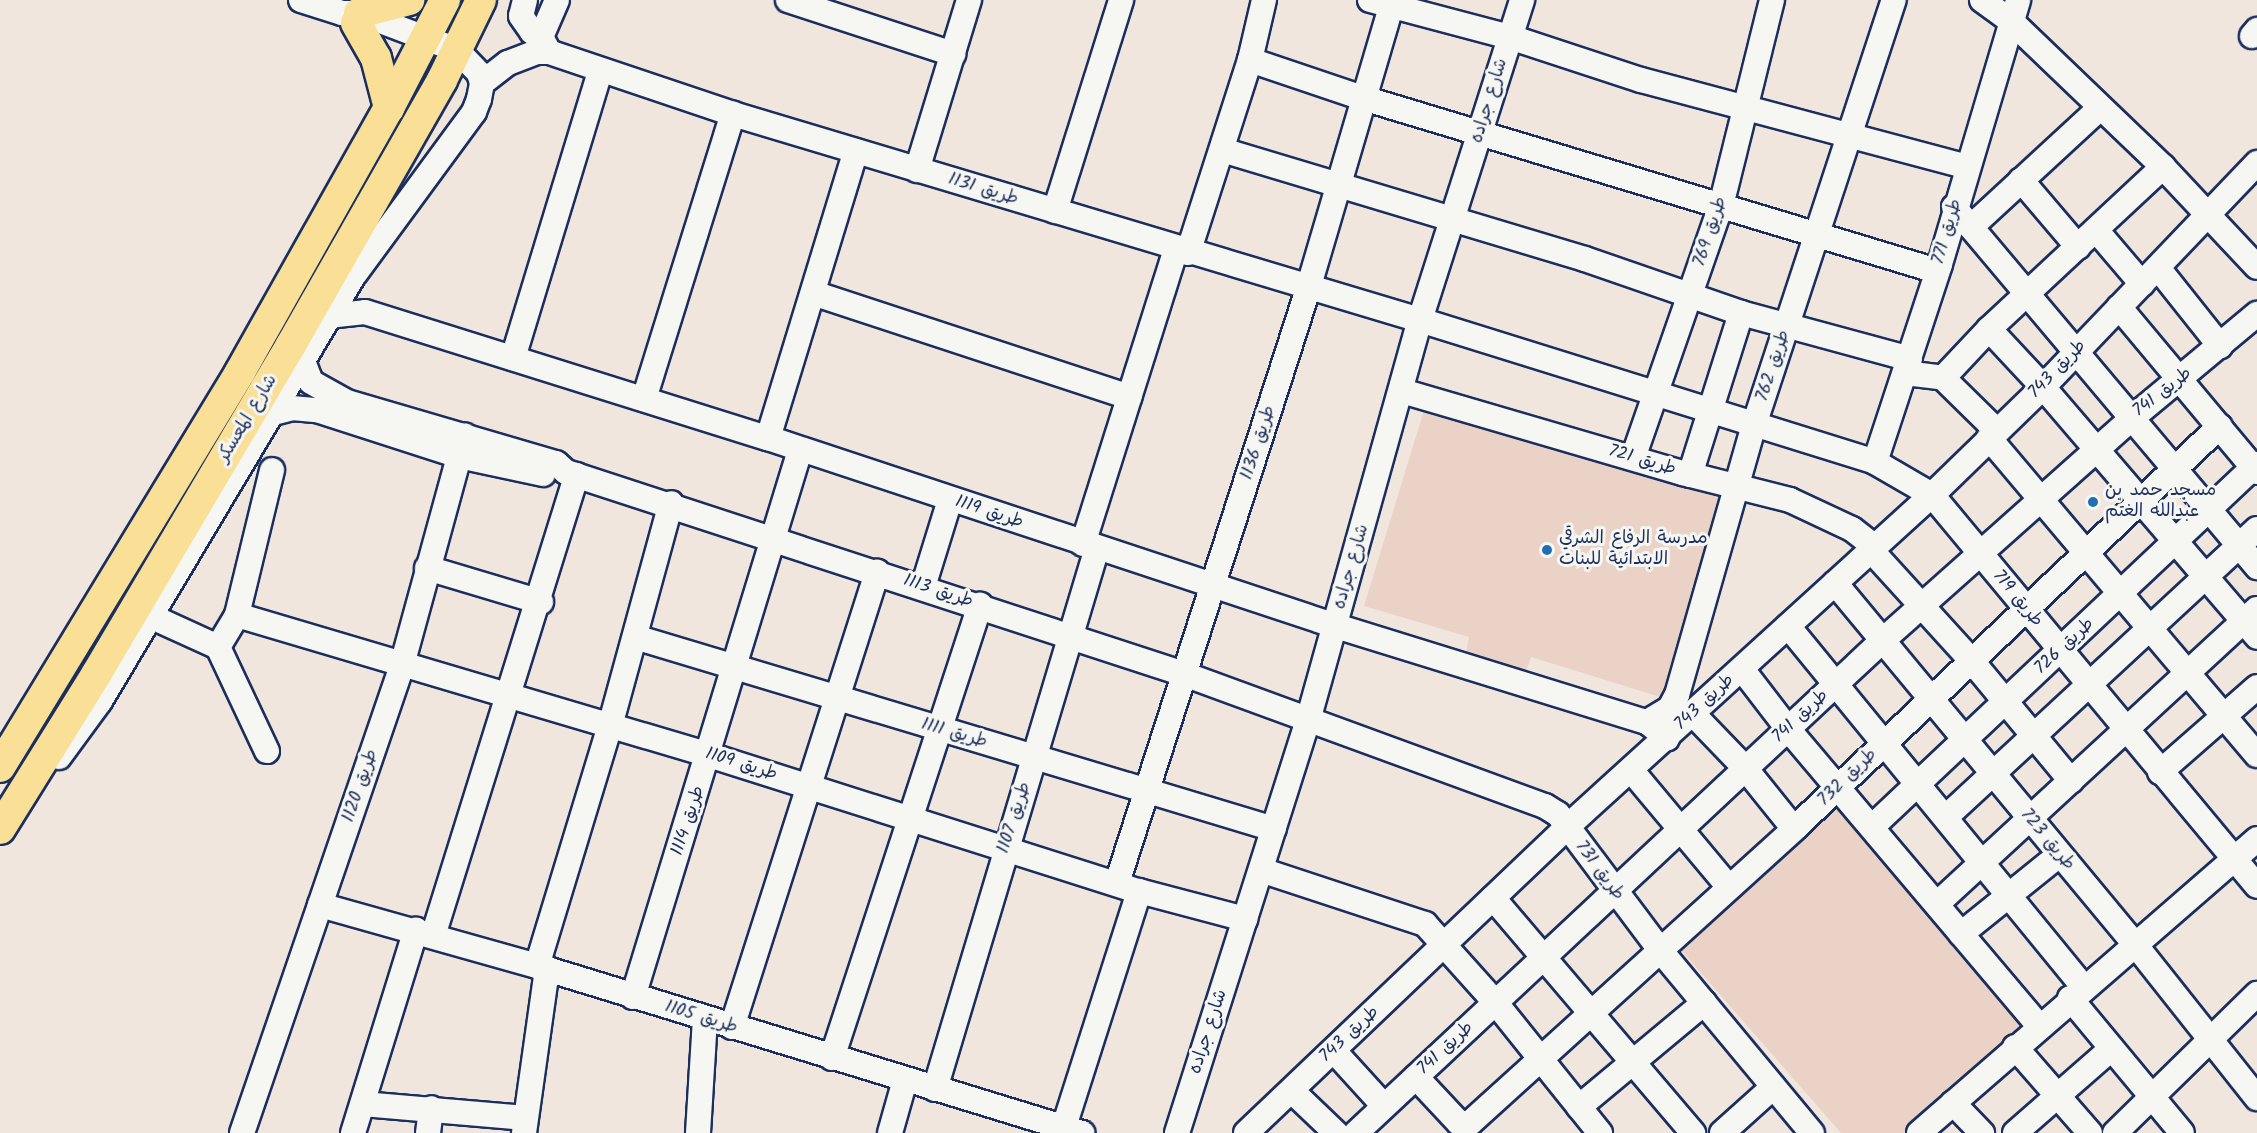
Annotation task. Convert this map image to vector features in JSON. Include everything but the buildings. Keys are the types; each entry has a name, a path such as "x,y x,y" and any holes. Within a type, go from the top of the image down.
{"main road":[{"path":"389,108 376,58 352,16 409,0"},
{"name":"شارع المعسكر","path":"0,767 240,372 389,108 445,0"},
{"name":"شارع المعسكر","path":"3,823 97,674 291,345 454,57 481,0"}],"street":[{"path":"301,0 352,16 454,57 466,56 482,83"},
{"path":"525,0 521,16 532,32 545,44"},
{"path":"3,823 80,730 328,316 355,274 474,112 482,83 508,63 536,52 545,44 557,0"},
{"path":"788,0 953,54"},
{"path":"917,170 969,0"},
{"path":"1055,211 1121,0"},
{"name":"طريق 1107","path":"935,1089 1006,846 1071,636 1090,546 1129,397 1182,251 1222,150 1250,60 1264,0"},
{"name":"شارع جراده","path":"1177,1133 1309,717 1420,320 1522,0"},
{"name":"طريق 769","path":"1633,458 1721,206 1772,0"},
{"name":"طريق 762","path":"1647,722 1670,708 1677,695 1754,425 1894,0"},
{"path":"1982,0 2015,11 2099,109 2163,167 2257,267"},
{"path":"1384,2 1510,37 1641,80 1848,137 1968,167"},
{"name":"طريق 1136","path":"1069,1131 1128,887 1145,790 1214,584 1308,289 1336,184 1363,98 1384,2"},
{"name":"طريق 771","path":"1875,462 1908,366 1954,207 2015,11"},
{"name":"طريق 1131","path":"545,44 600,71 733,114 1308,289 1420,320"},
{"path":"1250,60 1363,98 1481,131 1937,271"},
{"path":"513,358 600,71"},
{"name":"طريق 771","path":"1971,227 2099,109"},
{"path":"644,399 733,114"},
{"path":"1222,150 1454,219 1943,378 1993,435 2151,632 2257,755"},
{"path":"768,438 856,151"},
{"name":"طريق 743","path":"1246,1133 1446,945 1567,827 1932,495 2043,387 2210,215 2257,163"},
{"path":"1943,378 1989,329 2163,167"},
{"path":"2021,180 2078,247"},
{"path":"1954,207 2257,567"},
{"path":"2096,230 2150,276 2220,346"},
{"path":"355,274 362,300 374,315"},
{"path":"813,293 1129,397"},
{"path":"2119,307 2256,468"},
{"name":"طريق 1119","path":"328,316 356,311 374,315 768,438 1335,626 1647,722"},
{"path":"1690,475 1708,411 1741,313"},
{"name":"طريق 741","path":"1356,1133 1882,641 1922,608 1979,554 2132,418 2181,380 2257,314"},
{"name":"طريق 719","path":"1420,320 1654,395 1875,462 1932,495 2025,610 2257,886"},
{"path":"1936,904 2186,674 2252,623 2095,451 2043,387 1989,329"},
{"name":"طريق 1113","path":"303,361 311,382 325,393 462,446"},
{"name":"طريق 721","path":"1402,391 1690,475 1790,500 1852,529 1872,548 1922,608 1971,660 2071,781"},
{"name":"طريق 1113","path":"270,414 292,408 317,410 462,446 556,463 572,474 671,503 772,539 980,605 1309,717"},
{"name":"طريق 732","path":"1416,1077 1458,1123 1470,1124 1539,1057 1794,829 2139,499 2220,426"},
{"name":"طريق 1120","path":"243,1133 402,665 462,446"},
{"path":"772,539 800,450"},
{"name":"طريق 726","path":"1872,827 2256,468"},
{"path":"218,647 237,615 272,470"},
{"path":"353,1133 510,698 540,602 572,474"},
{"path":"923,587 950,500"},
{"path":"363,1104 431,1108 525,1126 542,967 671,503"},
{"path":"1946,818 2151,632 2257,529"},
{"name":"طريق 1114","path":"633,997 709,755 772,539"},
{"path":"427,568 540,602"},
{"path":"732,1027 877,572"},
{"name":"طريق 723","path":"1835,583 2134,943 2257,1098"},
{"path":"832,1058 913,818 980,605"},
{"name":"طريق 1109","path":"237,615 510,698 709,755 1006,846 1128,887 1245,919"},
{"path":"150,616 218,647 267,751"},
{"path":"1788,626 1883,744 1983,862 2077,992 2111,1049 2182,1133"},
{"name":"طريق 1111","path":"634,637 734,669 1274,829"},
{"path":"1742,669 1788,729 2039,1026"},
{"path":"2160,771 2225,718 2257,687"},
{"path":"1693,714 1745,768 1794,829"},
{"name":"طريق 731","path":"1309,717 1545,806 1567,827 1660,950 1812,1133"},
{"path":"1647,722 1667,738"},
{"path":"1631,770 1729,887"},
{"path":"1919,1133 2077,992 2257,839"},
{"path":"1961,934 2059,855"},
{"path":"1261,870 1425,924 1495,1002 1600,1133"},
{"path":"1493,898 1693,1133"},
{"name":"طريق 1105","path":"320,905 542,967 705,1020 1069,1131"},
{"path":"2115,1133 2211,1042 2257,994"},
{"path":"1579,1107 1704,1003"},
{"path":"698,1133 705,1020"},
{"path":"2015,1047 2090,1133"},
{"path":"2015,1133 2111,1049"},
{"path":"1334,1051 1384,1106"},
{"path":"890,1133 905,1080"},
{"path":"1722,1133 1773,1087"},
{"path":"1292,1090 1336,1133"},
{"path":"1953,1103 1982,1133"},
{"path":"428,1133 431,1108"}],"shaded area":[{"name":"مدرسة الرفاع الشرقي الابتدائية للبنات","path":"1425,407 1728,493 1670,700 1531,657 1526,671 1466,653 1469,637 1364,606"},
{"path":"1840,790 2029,1026 1904,1133 1841,1133 1674,942"}],"place":[{"name":"مسجد حمد بن عبدالله الغتم","path":"2093,502"},
{"name":"مدرسة الرفاع الشرقي الابتدائية للبنات","path":"1547,550"}]}
